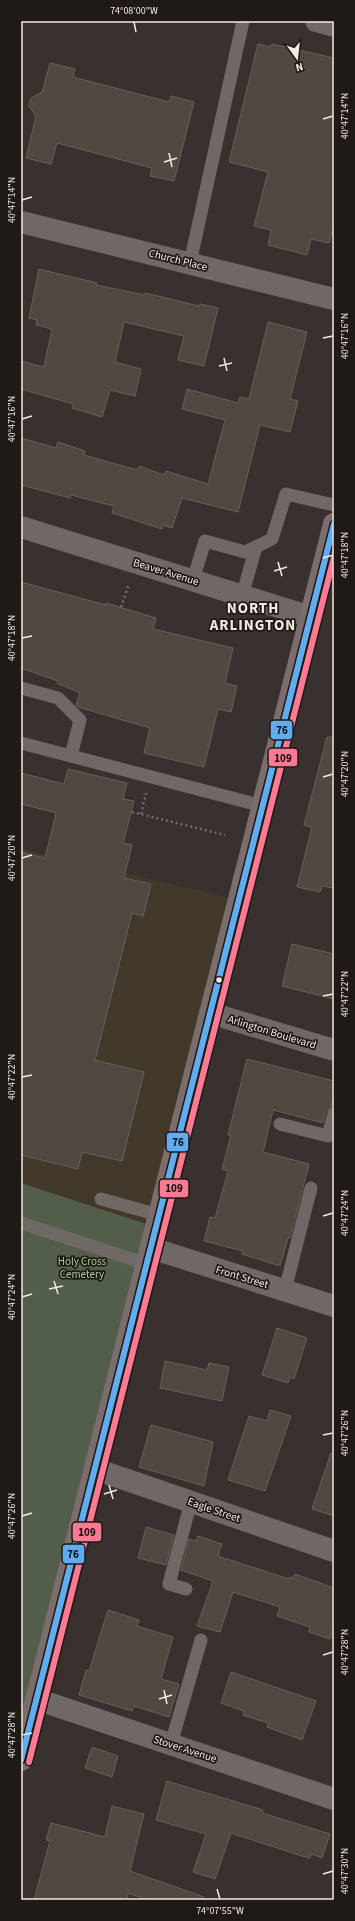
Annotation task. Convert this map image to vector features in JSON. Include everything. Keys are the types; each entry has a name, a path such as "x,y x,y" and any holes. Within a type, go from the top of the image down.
{"main road":[{"path":"21,1760 311,617 329,564 334,524"}],"street":[{"path":"316,21 334,26"},
{"name":"Church Place","path":"21,222 334,299"},
{"name":"Beaver Avenue","path":"21,527 311,617"},
{"name":"Arlington Boulevard","path":"210,1013 334,1050"},
{"name":"Front Street","path":"149,1256 285,1290 334,1306"},
{"name":"Eagle Street","path":"95,1469 334,1550"},
{"name":"Stover Avenue","path":"36,1699 334,1798"}],"lane":[{"path":"190,263 242,21"},
{"path":"192,580 205,541 245,552 272,539 286,494 334,505"},
{"path":"242,596 256,547"},
{"path":"21,688 58,698 80,720 71,756"},
{"path":"21,743 263,806"},
{"path":"280,1124 328,1136 334,1114"},
{"path":"285,1290 311,1188"},
{"path":"101,1199 159,1215"},
{"path":"21,1222 149,1256"},
{"path":"186,1589 169,1584 191,1502"},
{"path":"171,1744 201,1640"}],"path":[{"path":"121,607 129,583"},
{"path":"141,814 147,788"},
{"path":"132,812 225,835"}],"shaded area":[{"path":"21,849 239,900 156,1227 21,1183"}],"green space":[{"name":"Holy Cross Cemetery","path":"21,1183 156,1227 21,1760"}],"building":[{"path":"258,44 271,47 272,44 334,58 334,225 329,243 311,239 307,255 268,245 271,230 254,226 268,172 229,162"},
{"path":"50,63 75,69 73,77 169,102 171,96 194,102 174,181 150,176 152,168 57,143 51,164 26,158 36,116 29,106 31,98 42,92"},
{"path":"39,269 97,283 96,285 145,295 145,293 199,306 200,304 218,308 204,366 178,360 184,336 124,322 115,362 141,369 135,396 110,390 102,417 72,408 73,404 21,389 21,361 44,367 52,329 36,325 37,320 29,318"},
{"path":"268,322 307,332 290,399 298,401 290,432 260,425 238,512 182,498 172,528 163,525 162,529 112,513 114,506 71,495 70,498 21,485 21,438 56,448 58,442 85,451 84,455 137,470 139,466 164,475 166,471 208,484 225,420 182,409 187,389 238,403 240,397 249,399"},
{"path":"21,582 106,605 106,603 156,618 153,629 233,648 225,683 237,686 231,712 218,709 204,767 144,753 150,728 78,707 76,705 80,693 57,683 58,681 21,668"},
{"path":"327,737 334,737 334,888 322,886 320,892 297,887 312,827 304,825"},
{"path":"68,769 127,783 123,799 134,801 123,843 132,845 124,878 151,884 143,916 132,913 95,1060 144,1072 122,1161 82,1152 78,1169 21,1155 21,852 45,858 56,813 21,804 21,773 64,784"},
{"path":"292,944 334,954 334,999 282,986"},
{"path":"247,1059 334,1081 334,1096 331,1107 326,1112 323,1123 273,1110 263,1152 309,1164 290,1238 288,1238 280,1266 242,1254 243,1251 204,1241 210,1217 215,1218 228,1171 222,1169 231,1135 228,1135"},
{"path":"277,1328 307,1338 294,1379 290,1377 288,1383 262,1375"},
{"path":"165,1361 207,1370 209,1363 229,1367 222,1401 160,1388"},
{"path":"270,1410 291,1416 265,1491 228,1480 249,1416 267,1421"},
{"path":"151,1425 213,1442 204,1486 139,1467"},
{"path":"331,1453 334,1454 334,1516 312,1509"},
{"path":"146,1527 174,1535 166,1565 138,1558"},
{"path":"198,1536 222,1544 218,1556 289,1579 290,1577 294,1578 295,1574 334,1588 334,1628 330,1639 309,1632 310,1627 277,1616 280,1607 233,1592 220,1632 197,1626 213,1581 181,1570 189,1539 196,1541"},
{"path":"108,1610 139,1620 137,1626 173,1637 161,1679 179,1684 169,1717 134,1706 132,1711 79,1695 86,1670 89,1671"},
{"path":"231,1672 316,1701 302,1740 267,1727 268,1723 243,1715 244,1711 221,1703"},
{"path":"92,1747 118,1756 112,1777 85,1768"},
{"path":"167,1781 263,1810 262,1813 330,1834 322,1858 311,1854 310,1858 302,1856 231,1833 215,1879 193,1872 206,1834 156,1820"},
{"path":"112,1806 144,1814 130,1871 204,1897 203,1900 148,1900 128,1893 127,1900 34,1900 50,1841 46,1840 51,1823 105,1837"}],"transit line":[{"name":"76","path":"21,1760 334,524"},
{"name":"109","path":"29,1762 334,557"}],"district":[{"name":"NORTH ARLINGTON","path":"253,616"}]}
